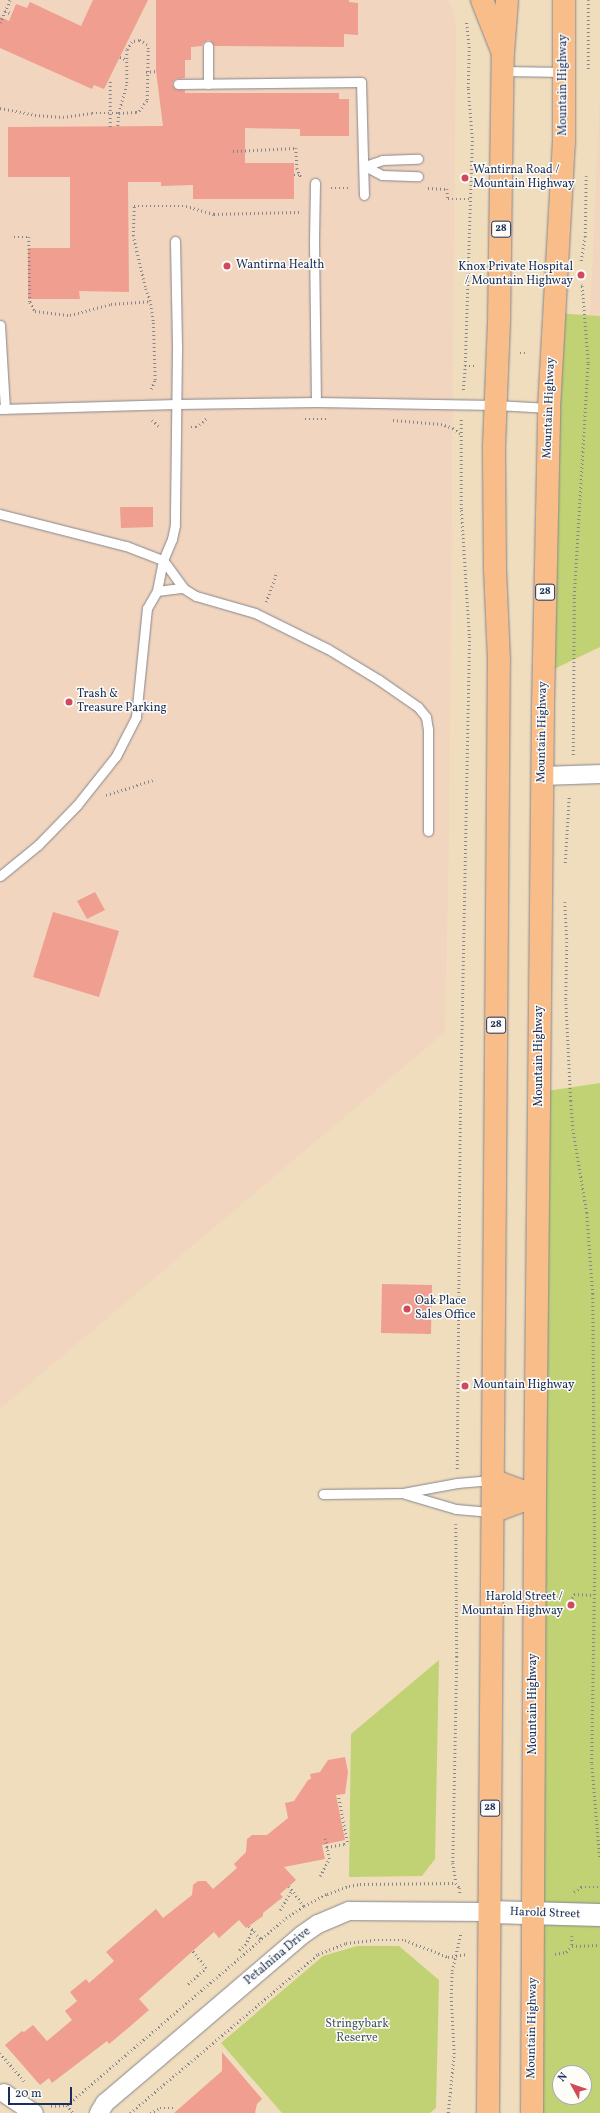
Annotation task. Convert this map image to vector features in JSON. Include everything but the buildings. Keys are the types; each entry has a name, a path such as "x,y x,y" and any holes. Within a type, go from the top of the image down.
{"main road":[{"path":"482,0 503,62"},
{"name":"28","path":"488,2113 499,661 495,570 495,405 500,315 503,62 507,0"},
{"name":"Mountain Highway","path":"532,2113 543,776 549,408 564,143 564,0"},
{"path":"492,1480 536,1496"},
{"path":"492,1512 536,1496"}],"street":[{"path":"543,776 600,774"},
{"name":"Petalnina Drive","path":"85,2113 102,2108 302,1935 318,1924 336,1915 349,1911 490,1912"},
{"name":"Harold Street","path":"490,1912 600,1915"},
{"path":"2,2091 13,2113"},
{"path":"2,2091 34,2113"}],"lane":[{"path":"208,46 208,84"},
{"path":"503,62 565,72"},
{"path":"178,84 361,82 362,146 365,166 364,195"},
{"path":"365,166 382,160 418,159"},
{"path":"365,166 382,175 418,176"},
{"path":"316,183 314,242 316,402"},
{"path":"0,876 38,845 77,805 116,756 136,717 147,608 157,591 163,560 172,539 175,525 176,404 174,241"},
{"path":"0,325 3,409 152,404 316,402 449,404 461,406 495,405 549,408"},
{"path":"0,514 126,546 163,560 183,588 196,596 261,616 328,649 379,680 418,707 426,717 428,729 428,831"},
{"path":"157,591 183,588"},
{"path":"322,1494 403,1493 457,1483 492,1480"},
{"path":"403,1493 456,1510 492,1512"}],"path":[{"path":"0,23 10,0"},
{"path":"588,0 588,72"},
{"path":"5,11 12,14"},
{"path":"457,1483 461,1090 469,635 461,509 460,433 465,366 472,138 468,88 469,48 465,20"},
{"path":"0,108 50,117 110,113 119,113 136,112 142,109 147,100 146,72 148,49 143,42 135,40 127,50 127,84 119,113 118,127"},
{"path":"120,57 127,60"},
{"path":"146,72 156,71"},
{"path":"110,78 110,127"},
{"path":"233,151 296,148 297,168 302,180"},
{"path":"294,175 300,175"},
{"path":"579,265 586,238 586,175"},
{"path":"429,188 447,189 448,199 469,200"},
{"path":"212,419 205,419 196,427 159,427 152,420 151,389 155,380 155,352 150,301 145,287 133,236 134,206 186,206 214,214 300,212"},
{"path":"14,237 29,237 30,302 35,311 70,315 111,304 150,301"},
{"path":"573,758 574,596 588,364 582,286 576,284 576,278"},
{"path":"302,419 333,419"},
{"path":"387,420 441,424 453,428 460,433"},
{"path":"261,616 277,572"},
{"path":"77,805 153,780"},
{"path":"565,871 569,792"},
{"path":"564,895 567,942 566,1000 573,1129 587,1213 593,1294 594,1594 592,1764 600,1860"},
{"path":"448,2113 454,2054 451,1998 452,1971 461,1936 460,1888 456,1883 453,1863 457,1658 456,1510"},
{"path":"571,1609 574,1594 594,1594"},
{"path":"327,1847 344,1844 347,1842 338,1795"},
{"path":"320,1876 329,1859 325,1838"},
{"path":"289,1886 304,1906"},
{"path":"572,1894 581,1887 600,1887"},
{"path":"280,1910 292,1890"},
{"path":"249,1926 262,1940"},
{"path":"239,1950 244,1945 253,1930"},
{"path":"572,1935 572,1946"},
{"path":"130,2113 318,1954 358,1940 405,1940 448,1957 456,1955 490,1955"},
{"path":"534,1955 562,1953 566,1952 572,1946 600,1945"},
{"path":"188,1984 206,1968 192,1951"},
{"path":"0,2053 26,2083"},
{"path":"67,2105 73,2113"},
{"path":"150,2113 160,2108 173,2108"}],"shaded area":[{"path":"0,0 448,0 453,9 456,26 449,843 445,1032 0,1409"},
{"path":"600,95 600,316 590,315"}],"green space":[{"path":"554,313 600,316 600,647 544,674"},
{"path":"600,1083 600,2113 536,2113 540,1092"},
{"path":"439,1660 435,1859 422,1876 349,1877 351,1734"},
{"name":"Stringybark Reserve","path":"357,1946 399,1946 439,1980 436,2108 430,2113 282,2113 221,2043 323,1956"}],"place":[{"name":"Wantirna Road / Mountain Highway","path":"465,178"},
{"name":"Wantirna Health","path":"227,266"},
{"name":"Knox Private Hospital / Mountain Highway","path":"581,275"},
{"name":"Trash & Treasure Parking","path":"69,702"},
{"name":"Oak Place Sales Office","path":"407,1309"},
{"name":"Mountain Highway","path":"465,1386"},
{"name":"Harold Street / Mountain Highway","path":"571,1605"}]}
